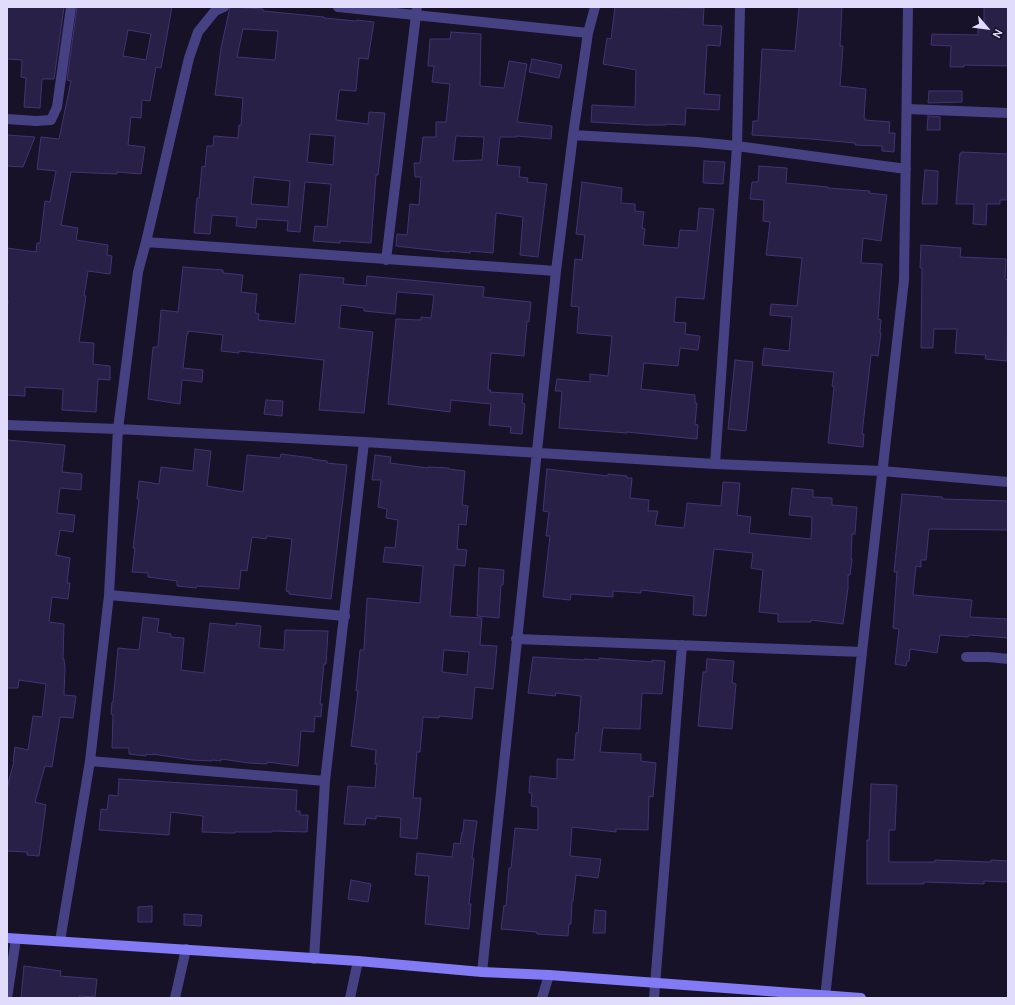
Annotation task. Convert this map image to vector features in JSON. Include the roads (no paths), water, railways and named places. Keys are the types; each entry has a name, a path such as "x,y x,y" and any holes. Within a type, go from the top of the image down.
{"street":[{"path":"7,119 36,122 51,120 57,106 71,7"},
{"path":"60,941 90,761 109,595 118,428 138,272 189,58 198,32 215,11 224,7"},
{"path":"338,7 417,11 588,34"},
{"path":"482,972 556,271 573,135 588,34 595,7"},
{"path":"715,464 737,146 740,7"},
{"path":"826,997 862,652 904,280 908,7"},
{"path":"386,260 417,11"},
{"path":"906,109 1008,113"},
{"path":"573,135 697,142 737,146 906,169"},
{"path":"146,242 556,271"},
{"path":"7,425 118,428 715,464 882,471 1008,482"},
{"path":"314,959 325,781 364,442"},
{"path":"109,595 344,616"},
{"path":"516,639 862,652"},
{"path":"654,998 682,645"},
{"path":"966,658 989,657 1008,659"},
{"path":"90,761 325,781"},
{"path":"7,998 12,938 358,961 482,972 549,975 826,997 861,998"},
{"path":"175,998 186,949"},
{"path":"350,998 358,961"},
{"path":"542,998 549,975"}]}
